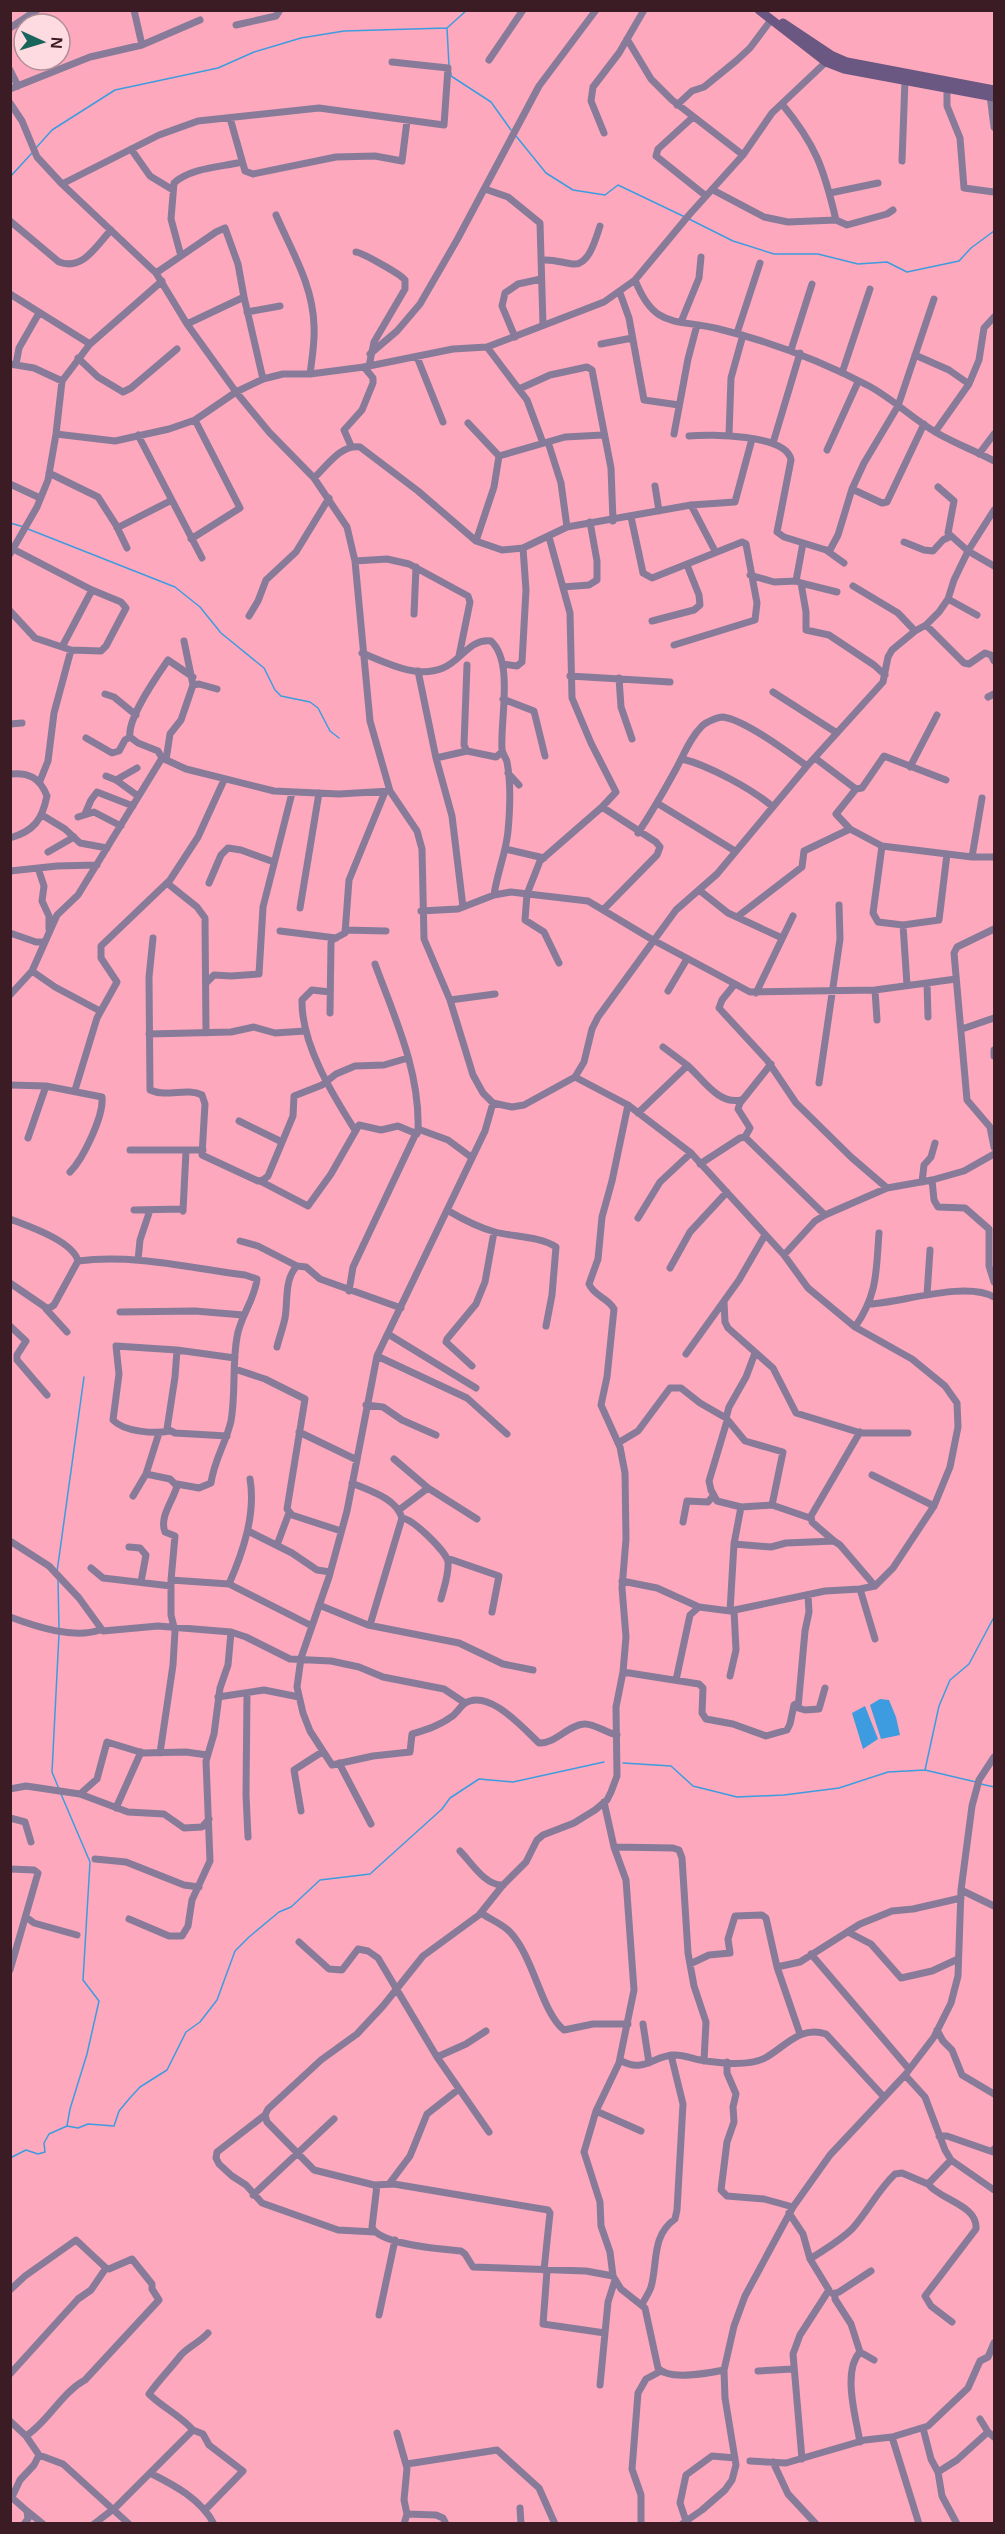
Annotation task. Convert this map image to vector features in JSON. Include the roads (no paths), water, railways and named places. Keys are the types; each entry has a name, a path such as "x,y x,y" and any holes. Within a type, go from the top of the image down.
{"main road":[{"path":"759,10 795,35 826,62 844,69 993,94"},
{"path":"795,35 847,62 993,94"}],"street":[{"path":"10,28 37,10"},
{"path":"134,10 142,45"},
{"path":"236,25 276,16 280,10"},
{"path":"489,60 523,10"},
{"path":"370,354 386,342 411,317 457,240 539,86 593,12 602,10"},
{"path":"604,133 591,101 593,87 627,39 644,10"},
{"path":"677,105 692,91 704,87 750,48 769,15"},
{"path":"10,70 14,88 90,57 142,45 200,20"},
{"path":"627,39 651,79 677,105 743,155"},
{"path":"62,184 159,135 198,121 318,108 444,125 448,68 392,62"},
{"path":"56,434 115,441 195,420 236,392 283,374 310,374 367,366 453,349 487,347 604,302 620,293 635,280 743,155 772,113 826,62"},
{"path":"902,162 905,80"},
{"path":"947,88 947,106 960,138 964,188 994,192"},
{"path":"993,94 994,127"},
{"path":"10,103 37,157 62,184 156,273 188,324 236,392 269,432 314,478 347,527 355,561 370,721 387,791 408,816 420,840 423,877 421,911 424,939 430,959 450,1000 473,1075 483,1093 493,1103 512,1107 524,1105 575,1077 584,1062 592,1029 598,1017 653,940 676,910 717,874 807,766 883,682 888,657 892,650 915,631 926,626 948,599 954,580 994,510"},
{"path":"782,104 806,134 817,153 836,220"},
{"path":"693,117 658,149 656,156 706,196"},
{"path":"230,118 247,174 347,156 375,156 402,161 407,121"},
{"path":"131,149 150,176 173,190"},
{"path":"181,256 171,219 174,183 181,178 242,162"},
{"path":"830,193 878,183"},
{"path":"485,189 508,197 540,223 540,253 543,260 543,325"},
{"path":"713,190 764,217 788,222 836,220 847,225 887,214 893,210"},
{"path":"276,215 297,258 310,296 314,328 310,374"},
{"path":"10,221 59,262 67,265 81,262 111,230"},
{"path":"543,260 575,264 581,262 594,245 600,226"},
{"path":"156,273 225,228 238,264 263,380"},
{"path":"351,446 344,430 362,411 373,383 367,366 370,354 378,333 405,289 405,280 396,271 384,267 362,252 356,252"},
{"path":"681,322 699,278 701,256"},
{"path":"729,435 731,378 740,334 760,263"},
{"path":"515,337 502,306 505,293 519,284 542,279"},
{"path":"635,280 647,305 655,313 681,322 740,334 800,353 898,405 935,432 994,461"},
{"path":"10,611 35,638 71,650 104,649 126,608 121,602 13,552 40,498 49,473 62,381 90,344 162,281"},
{"path":"791,350 812,284"},
{"path":"842,374 870,289"},
{"path":"620,293 629,318 644,400 679,405"},
{"path":"10,294 90,344"},
{"path":"188,324 244,297"},
{"path":"826,550 830,550 838,535 852,489 864,463 898,405 934,299"},
{"path":"248,312 280,306"},
{"path":"39,313 19,348 13,364 34,368 62,381"},
{"path":"935,432 969,384 979,360 984,328 994,317"},
{"path":"674,434 698,325"},
{"path":"601,344 632,338"},
{"path":"487,347 519,389 532,412 561,483 567,527"},
{"path":"78,358 98,377 123,392 131,388 177,349"},
{"path":"773,443 800,353"},
{"path":"915,355 949,370 969,384"},
{"path":"417,357 443,422"},
{"path":"519,389 550,375 590,367 611,468 613,521"},
{"path":"827,450 858,382"},
{"path":"191,539 240,508 195,420"},
{"path":"468,423 499,456"},
{"path":"852,489 882,503 887,502 924,424"},
{"path":"979,454 994,434"},
{"path":"138,435 170,501 202,558"},
{"path":"499,456 565,437 603,435"},
{"path":"689,436 729,435 773,443 789,453 791,460 777,532 784,537 826,550 843,563"},
{"path":"314,478 344,450 351,446 360,447 436,506 476,541 502,550 523,548 567,527 590,522 613,521 658,510 735,502 752,439"},
{"path":"476,541 494,487 499,456"},
{"path":"49,473 98,497 127,548"},
{"path":"10,484 40,498"},
{"path":"655,486 658,510"},
{"path":"938,487 954,498 948,533 969,551 994,566"},
{"path":"249,616 266,580 296,552 329,498"},
{"path":"117,528 170,501"},
{"path":"691,506 715,551"},
{"path":"631,517 645,575 657,578 715,551 744,542 748,551 750,575 757,603 755,620 674,645"},
{"path":"563,587 589,585 597,580 597,561 590,522"},
{"path":"904,542 933,551 943,540 951,536"},
{"path":"549,537 571,623 572,698 591,743 616,792 538,864 527,894 525,920 544,932 559,963"},
{"path":"803,543 798,582 806,612 806,630 828,635 874,665 885,675"},
{"path":"503,664 517,666 522,662 526,590 523,548"},
{"path":"355,561 394,560 416,567 470,598 461,652"},
{"path":"652,621 694,610 700,605 699,595 687,565"},
{"path":"414,614 416,567"},
{"path":"750,575 774,582 798,582 837,592"},
{"path":"853,586 898,614 915,631"},
{"path":"62,647 92,590"},
{"path":"948,599 977,615"},
{"path":"926,626 964,663 969,664 985,653 991,655 994,661"},
{"path":"362,653 402,670 418,671 445,668 461,652 484,640 491,641 499,652 503,664 502,752 507,762 510,810 505,849 494,895"},
{"path":"10,995 32,971 57,915 78,895 138,796 164,759 170,734 181,720 193,681 184,641"},
{"path":"40,781 48,761 54,713 71,650"},
{"path":"130,737 130,730 136,715 168,660 193,681 217,689"},
{"path":"467,665 465,745 467,751"},
{"path":"418,671 436,758 452,816 463,908"},
{"path":"570,676 670,682"},
{"path":"619,678 621,707 632,739"},
{"path":"773,692 837,733"},
{"path":"105,694 114,697 136,715"},
{"path":"503,699 534,711 545,756"},
{"path":"910,767 937,715"},
{"path":"638,832 682,759 689,742 704,724 723,717 757,732 807,766"},
{"path":"10,724 22,723"},
{"path":"130,737 158,751 164,759 186,769 224,780 292,793 387,791"},
{"path":"86,738 115,753 130,737"},
{"path":"436,758 467,751 496,757 502,752"},
{"path":"946,780 884,756 862,788 854,791 836,813 850,829 882,846 972,857 994,857"},
{"path":"815,758 854,791"},
{"path":"682,759 760,796 773,807"},
{"path":"116,780 137,768"},
{"path":"508,773 519,785"},
{"path":"10,774 24,774 40,781 47,796 42,815 31,830 10,838"},
{"path":"106,776 116,780 138,796"},
{"path":"75,1090 88,1042 100,1011 117,982 101,958 101,946 167,883 198,837 224,780"},
{"path":"330,1013 331,943 344,934 349,880 387,791"},
{"path":"121,826 94,812 82,816 97,792 133,806"},
{"path":"207,982 214,975 259,974 263,907 292,793"},
{"path":"300,908 319,793"},
{"path":"972,857 982,798"},
{"path":"657,803 735,851"},
{"path":"602,807 656,842 660,850 604,909"},
{"path":"42,815 84,844 107,848"},
{"path":"737,917 802,867 804,851 850,829"},
{"path":"48,852 74,837"},
{"path":"882,846 873,917 881,923 903,925 939,920 947,854"},
{"path":"209,884 221,855 228,848 241,850 274,862"},
{"path":"505,849 544,858"},
{"path":"10,871 97,866"},
{"path":"38,868 43,880 42,901 49,916 50,931"},
{"path":"167,883 197,907 205,918 206,1033"},
{"path":"699,890 728,913 782,938"},
{"path":"421,911 463,908 494,895 511,892 582,899 604,909 653,940 734,985 756,993 875,990 956,979"},
{"path":"819,1083 840,939 839,904"},
{"path":"756,993 793,916"},
{"path":"903,925 907,985"},
{"path":"994,929 955,949 967,1100 990,1127 994,1147"},
{"path":"345,930 386,931"},
{"path":"280,931 336,938"},
{"path":"10,933 36,942 44,942"},
{"path":"153,938 148,978 150,1090 163,1094 193,1092 204,1098 204,1157 260,1181 308,1206 331,1174 355,1130 362,1124 376,1130 395,1125 448,1140 471,1157"},
{"path":"668,991 687,959"},
{"path":"349,1291 353,1267 418,1131 419,1109 408,1058 375,964"},
{"path":"32,971 100,1011"},
{"path":"927,983 928,1017"},
{"path":"734,985 722,1000 719,1008 771,1064 796,1103 851,1157 887,1188"},
{"path":"330,992 312,990 302,1000 305,1031 327,1080 355,1130"},
{"path":"875,990 877,1020"},
{"path":"450,1000 495,994"},
{"path":"962,1029 994,1018"},
{"path":"149,1034 231,1032 254,1027 275,1033 305,1031"},
{"path":"663,1047 720,1097 738,1101"},
{"path":"994,1050 994,1056"},
{"path":"260,1181 268,1176 293,1116 294,1096 355,1066 384,1065 408,1058"},
{"path":"700,1164 745,1137 750,1128 738,1109 738,1101 771,1064"},
{"path":"638,1113 687,1066"},
{"path":"575,1077 628,1105 692,1153 784,1255 808,1288 855,1327 912,1359 945,1386 957,1403 958,1428 950,1467 934,1506 892,1568 874,1586 860,1590 835,1590 732,1610 699,1607 657,1588 622,1581"},
{"path":"10,1085 46,1086 100,1096 102,1103 92,1136 79,1163 70,1172"},
{"path":"28,1138 46,1086"},
{"path":"493,1103 485,1131 422,1258 377,1356 341,1531 330,1572 301,1658 297,1682 299,1697 306,1724 332,1765 339,1762 410,1752 412,1734 445,1721 465,1703 479,1702 498,1707 539,1743 546,1743 567,1730 584,1724 617,1735"},
{"path":"628,1105 602,1217 598,1260 589,1284 592,1291 612,1305 614,1309 602,1405 623,1458 627,1491 622,1581 626,1630 623,1672 616,1707 617,1776 604,1803 574,1823 543,1835 537,1840 526,1862 503,1885 481,1913 423,1956 357,2034 321,2060 268,2109 265,2115 234,2137 216,2155 219,2164 246,2185 262,2203 338,2230 375,2232 426,2248 461,2251 473,2268 586,2271 614,2278 621,2289 642,2304 647,2312 657,2365 661,2371 673,2375 724,2370"},
{"path":"238,1121 282,1142"},
{"path":"745,1137 825,1215"},
{"path":"922,1182 924,1165 931,1157 935,1143"},
{"path":"130,1150 203,1150"},
{"path":"134,1210 181,1209 183,1211 186,1151"},
{"path":"638,1218 660,1182 692,1153"},
{"path":"784,1255 815,1221 825,1215 887,1188 932,1180 964,1171 994,1154"},
{"path":"932,1180 934,1200 938,1207 965,1208 992,1228 989,1266 994,1282"},
{"path":"670,1268 690,1232 727,1192"},
{"path":"138,1260 140,1240 150,1210"},
{"path":"447,1210 470,1224 556,1247 552,1295 546,1326"},
{"path":"10,1218 65,1245 76,1255 78,1261 54,1305 46,1309"},
{"path":"472,1366 447,1342 447,1339 476,1304 485,1282 494,1232"},
{"path":"855,1327 870,1304 877,1268 879,1233"},
{"path":"686,1354 724,1302 765,1235"},
{"path":"240,1241 258,1246 297,1266 306,1267 320,1279 401,1308"},
{"path":"927,1295 930,1250"},
{"path":"78,1261 99,1258 138,1260 219,1270 255,1278 257,1283 243,1315 237,1336 233,1403 227,1436 221,1446 211,1483 199,1488 146,1474"},
{"path":"277,1347 285,1317 287,1292 292,1272 297,1266"},
{"path":"10,1283 46,1309 67,1332"},
{"path":"870,1304 962,1292 979,1292 994,1297"},
{"path":"724,1302 725,1322 728,1328 751,1346 755,1353 775,1371 795,1413 860,1432 908,1433"},
{"path":"120,1312 195,1311 243,1315"},
{"path":"10,1326 26,1341 14,1360 46,1395"},
{"path":"388,1334 476,1388"},
{"path":"227,1436 170,1431 159,1433 122,1426 113,1420 119,1374 116,1346 177,1350 235,1358"},
{"path":"170,1431 167,1426 177,1350"},
{"path":"755,1353 746,1377 729,1407 709,1481 713,1496 717,1501 741,1508 772,1505 810,1518 818,1528 840,1545 874,1586"},
{"path":"377,1356 467,1398 507,1434"},
{"path":"235,1369 265,1379 304,1399 287,1504 289,1513 277,1545"},
{"path":"618,1443 636,1433 670,1388 681,1388 700,1404 726,1419 745,1441 783,1452 772,1505"},
{"path":"366,1405 383,1407 402,1420 436,1435"},
{"path":"299,1432 357,1460"},
{"path":"810,1518 860,1432"},
{"path":"133,1496 146,1474 159,1433"},
{"path":"394,1459 428,1488 477,1519"},
{"path":"872,1475 934,1506"},
{"path":"230,1584 248,1531 252,1490 250,1479"},
{"path":"160,1753 173,1665 175,1631 172,1626 171,1583 175,1536 165,1532 163,1525 177,1484"},
{"path":"352,1484 382,1496 415,1524 447,1558 499,1576 492,1612"},
{"path":"370,1625 401,1514 428,1488"},
{"path":"683,1522 687,1502 708,1502 713,1496"},
{"path":"730,1676 736,1650 732,1610 734,1545 741,1508"},
{"path":"289,1513 341,1531"},
{"path":"248,1531 277,1545 317,1570 330,1572"},
{"path":"10,1541 50,1566 79,1598 100,1630"},
{"path":"734,1545 771,1547 786,1543 834,1541"},
{"path":"129,1547 140,1548 146,1555 141,1582"},
{"path":"441,1599 447,1574 447,1558"},
{"path":"91,1568 103,1578 141,1582 230,1584 312,1626"},
{"path":"860,1590 875,1639"},
{"path":"623,1672 701,1686 702,1713 706,1719 733,1724 766,1736 787,1730 796,1704 803,1670 805,1631 809,1612 808,1595"},
{"path":"319,1605 370,1625 459,1643 503,1664 533,1670"},
{"path":"676,1680 690,1615 699,1607"},
{"path":"10,1617 57,1631 89,1634 100,1630 172,1626 231,1632 246,1637 280,1656 351,1665 383,1677 438,1687 452,1693 465,1703"},
{"path":"129,1919 169,1936 182,1936 188,1926 192,1900 210,1861 207,1755 214,1734 218,1697 228,1665 231,1632"},
{"path":"796,1704 802,1710 819,1709 825,1688"},
{"path":"218,1697 268,1690 299,1697"},
{"path":"247,1693 248,1837"},
{"path":"80,1794 97,1779 107,1742 141,1752 186,1752 207,1755"},
{"path":"116,1808 141,1752"},
{"path":"301,1811 294,1770 322,1752"},
{"path":"735,2458 712,2456 686,2475 680,2503 684,2523 725,2490 732,2480 736,2465 735,2458 725,2398 724,2370 740,2309 791,2210 830,2155 907,2072 937,2030 951,2003 958,1976 961,1894 967,1834 978,1783 994,1757"},
{"path":"339,1762 371,1824"},
{"path":"10,1789 26,1786 80,1794 131,1813 164,1814 188,1828 202,1827 208,1819"},
{"path":"600,2385 608,2302 614,2278 610,2252 601,2226 600,2202 584,2152 596,2111 620,2060 634,1990 628,1890 620,1859 614,1847 604,1803"},
{"path":"10,1818 25,1822 31,1842"},
{"path":"614,1847 679,1850 682,1858 690,1965 706,2022 704,2061"},
{"path":"460,1851 487,1880 503,1885"},
{"path":"95,1859 126,1862 184,1884 199,1887"},
{"path":"10,1869 34,1870 38,1873 10,1970"},
{"path":"777,1967 800,1962 860,1924 892,1911 914,1910 968,1891 994,1906"},
{"path":"481,1913 508,1930 517,1942 528,1959 550,2012 564,2030 593,2024 628,2024"},
{"path":"690,1965 710,1955 730,1953 728,1940 735,1916 762,1915 766,1918 777,1967 800,2034"},
{"path":"26,1917 34,1923 77,1935"},
{"path":"848,1932 871,1944 901,1978 932,1971 958,1959"},
{"path":"299,1942 331,1970 342,1970 358,1949 368,1951 378,1958 397,1988 405,2007 489,2132"},
{"path":"811,1954 925,2097 939,2136 951,2160 994,2190"},
{"path":"644,2024 650,2063"},
{"path":"937,2030 952,2050 962,2075 994,2094"},
{"path":"437,2057 486,2031"},
{"path":"620,2060 633,2065 650,2063 671,2055 704,2061 761,2060 800,2034 816,2031 826,2034 885,2097"},
{"path":"642,2304 651,2287 658,2241 666,2225 675,2219 677,2210 683,2104 671,2055"},
{"path":"727,2062 727,2073 736,2094 733,2107 734,2122 727,2142 721,2190 727,2196 764,2199 791,2210 803,2234 810,2259 851,2324 860,2352 874,2360"},
{"path":"388,2184 410,2156 427,2114 459,2089"},
{"path":"596,2111 641,2131"},
{"path":"265,2115 267,2122 316,2171 377,2185 388,2184 548,2210 550,2213 543,2324 605,2333"},
{"path":"253,2195 334,2119"},
{"path":"939,2136 947,2136 993,2152 994,2149"},
{"path":"928,2184 951,2160"},
{"path":"810,2259 843,2238 854,2227 877,2193 896,2174 902,2173 928,2184 933,2190 968,2211 976,2223 976,2229 962,2250 925,2296 931,2306 952,2322"},
{"path":"375,2232 372,2227 377,2185"},
{"path":"10,2290 74,2240 79,2241 109,2269 132,2259 152,2284 152,2289 159,2300 111,2349 85,2380 74,2386 41,2424 26,2436"},
{"path":"379,2315 395,2240"},
{"path":"10,2374 78,2299 91,2290 106,2268"},
{"path":"802,2458 792,2354 796,2344 831,2294 871,2271"},
{"path":"206,2509 243,2471 209,2445 203,2434 193,2430 182,2417 161,2405 150,2394 182,2354 201,2341 208,2333"},
{"path":"750,2461 786,2463 860,2442 892,2437 923,2428 962,2395 980,2361 988,2357 994,2343"},
{"path":"860,2352 852,2366 851,2383 860,2442"},
{"path":"758,2371 792,2369"},
{"path":"641,2523 642,2495 632,2469 638,2393 646,2379 661,2371"},
{"path":"938,2472 991,2435 980,2420"},
{"path":"10,2421 26,2436 39,2455 63,2464 129,2523"},
{"path":"923,2428 931,2459 938,2472 942,2496 957,2523"},
{"path":"94,2523 114,2508 193,2430"},
{"path":"397,2433 407,2464 404,2500 407,2514 404,2523"},
{"path":"892,2437 919,2523"},
{"path":"407,2464 497,2450 539,2488 555,2523"},
{"path":"39,2455 34,2465 18,2482 11,2496 43,2523"},
{"path":"773,2463 788,2494 816,2523"},
{"path":"150,2473 173,2484 206,2509 215,2523 222,2523"},
{"path":"520,2508 521,2523"},
{"path":"24,2523 28,2519 27,2511"},
{"path":"407,2514 436,2515 444,2518 446,2523"}],"water":[{"path":"880,1699 889,1700 900,1735 881,1739 870,1705"},
{"path":"865,1706 878,1739 863,1749 852,1713"}],"waterway":[{"path":"35,149 52,130 115,90 218,68 254,52 301,38 344,31 447,28 467,10"},
{"path":"447,28 449,66"},
{"path":"451,73 451,76 491,102 511,130"},
{"path":"516,136 546,173 573,190 605,195 618,185 685,217"},
{"path":"10,177 32,153"},
{"path":"689,219 733,241 774,254 818,254 858,264 887,262 907,272 959,261 971,248 994,231"},
{"path":"10,523 24,527"},
{"path":"28,529 175,587 200,607 221,633 264,668 275,690 281,696 310,702 318,708 330,731 339,738"},
{"path":"57,1572 84,1377"},
{"path":"58,1580 59,1629"},
{"path":"925,1770 939,1706 950,1680 969,1664 994,1617"},
{"path":"59,1634 52,1772 59,1789"},
{"path":"10,2158 26,2150 38,2154 45,2152 44,2143 49,2134 67,2126 78,2128 88,2124 114,2126 119,2111 140,2087 167,2070 186,2032 200,2022 217,2000 235,1951 279,1912 291,1907 320,1880 370,1874 442,1809 450,1798 479,1779 513,1782 604,1762"},
{"path":"623,1763 671,1766 693,1786 737,1797 784,1795 839,1788 888,1772 925,1770 976,1782"},
{"path":"981,1784 994,1787"},
{"path":"61,1794 90,1862 83,1980 99,2001 67,2126"}]}
